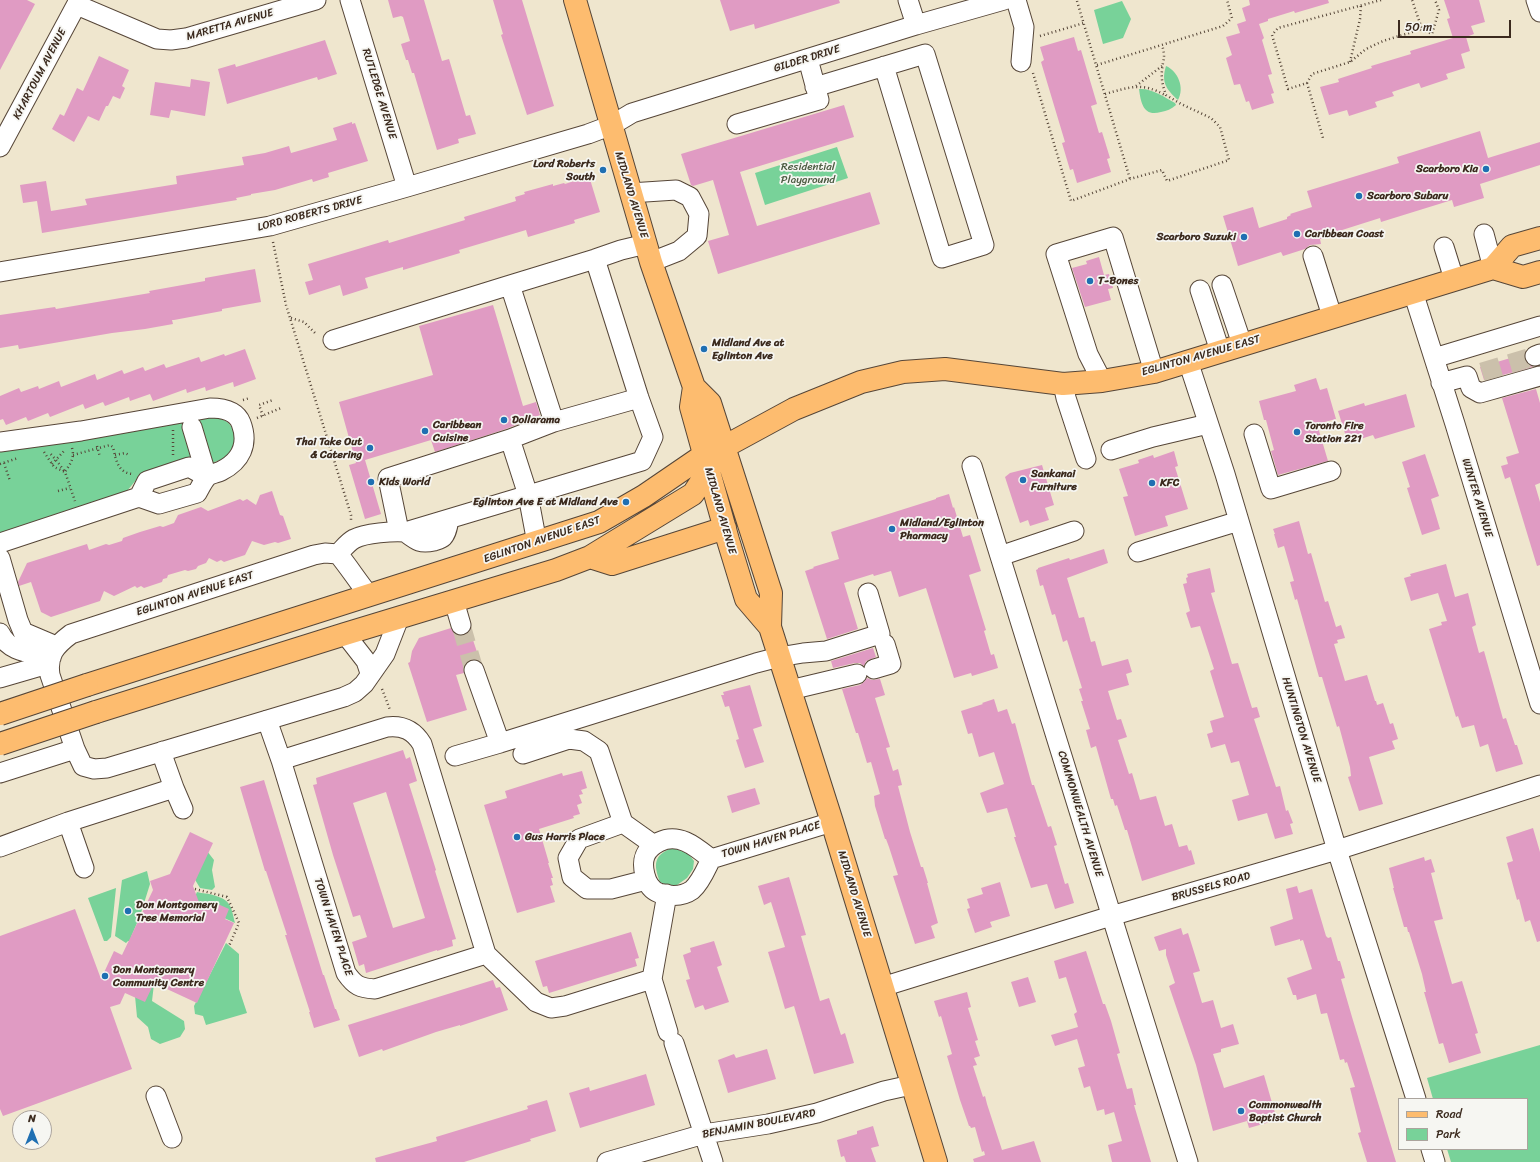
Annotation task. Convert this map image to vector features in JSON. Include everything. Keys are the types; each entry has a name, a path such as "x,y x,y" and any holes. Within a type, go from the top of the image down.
{"main road":[{"name":"MIDLAND AVENUE","path":"575,0 612,125 630,193 649,253 694,387 710,403 771,594 770,627 832,822 911,1085 936,1162"},
{"path":"1540,238 1512,246 1493,268 1523,277 1540,272"},
{"name":"EGLINTON AVENUE EAST","path":"0,714 369,595 537,543 598,522 706,463 724,448 794,409 861,382 885,375 945,368 1063,384 1102,381 1154,372 1332,316 1493,268"},
{"name":"MIDLAND AVENUE","path":"694,387 691,407 746,599 770,627"},
{"path":"0,744 96,712 345,634 556,570 590,556 693,494 706,463"},
{"path":"590,556 612,564 725,528"}],"street":[{"name":"MARETTA AVENUE","path":"78,3 142,34 157,39 171,40 186,38 316,0"},
{"name":"RUTLEDGE AVENUE","path":"350,0 408,187"},
{"path":"908,0 916,25"},
{"name":"GILDER DRIVE","path":"612,125 632,113 916,25 1004,0"},
{"path":"1016,0 1024,27 1027,67"},
{"path":"1536,0 1540,12"},
{"name":"KHARTOUM AVENUE","path":"0,147 78,3"},
{"path":"815,87 884,66 926,54 984,245 942,258 884,66"},
{"path":"737,124 819,100 808,59"},
{"name":"LORD ROBERTS DRIVE","path":"0,272 270,226 588,134 612,125"},
{"path":"327,339 510,285 621,250 649,253 679,251 697,236 699,214 690,197 676,190 630,193"},
{"path":"1484,234 1493,268"},
{"path":"1102,381 1088,354 1056,254 1113,237 1154,372"},
{"path":"1444,247 1454,279"},
{"path":"1313,256 1332,316"},
{"path":"369,595 355,579 338,554 354,539 377,533 402,532 528,496 642,461 653,437 639,398 595,259"},
{"path":"510,285 554,422"},
{"path":"1222,285 1242,344"},
{"path":"1200,290 1220,351"},
{"name":"WINTER AVENUE","path":"1413,292 1540,704"},
{"path":"1434,358 1540,326"},
{"name":"HUNTINGTON AVENUE","path":"1188,361 1239,521 1337,850 1416,1098"},
{"path":"1442,383 1474,374 1471,388 1480,393 1540,376"},
{"path":"1063,384 1066,398 1086,459"},
{"path":"402,532 388,478 510,439 554,422 639,398"},
{"path":"0,442 81,431 200,409 220,408 228,410 236,415 242,425 244,444 239,457 229,467 207,477 197,493 159,504 139,498 1,542 7,607 23,632 52,656"},
{"path":"1111,450 1153,437 1208,424"},
{"path":"192,427 207,477"},
{"path":"1254,434 1271,489 1331,471"},
{"path":"510,439 528,496 537,543"},
{"name":"COMMONWEALTH AVENUE","path":"972,466 1188,1162"},
{"path":"139,498 147,481 189,467 207,477"},
{"path":"1138,552 1239,521"},
{"path":"1000,556 1074,531"},
{"name":"EGLINTON AVENUE EAST","path":"52,656 71,634 314,555 325,553 338,554"},
{"path":"455,756 779,657 826,651 880,634 868,593"},
{"path":"454,601 461,625"},
{"path":"52,656 50,675 75,749 83,766 94,769 107,768 344,697 355,692 360,688 376,681 399,618"},
{"path":"0,633 4,642 19,651 52,656"},
{"path":"345,634 366,661 376,681"},
{"path":"790,690 866,672 891,664 885,644"},
{"path":"0,678 52,656"},
{"path":"474,670 500,743"},
{"name":"TOWN HAVEN PLACE","path":"267,720 281,760 346,973 352,982 362,988 375,989 486,954"},
{"path":"281,760 387,727 396,726 408,729 422,744 486,954 536,1002 551,1008 565,1006 652,979"},
{"path":"523,754 569,739 584,741 599,751 623,823 654,845 649,849 643,862 646,880 611,889 587,889 572,877 568,858 579,839 623,823"},
{"path":"0,773 75,749"},
{"path":"162,751 174,788 183,809"},
{"name":"BRUSSELS ROAD","path":"882,987 1111,916 1337,850 1540,785"},
{"path":"0,847 68,822 174,788"},
{"path":"68,822 84,868"},
{"name":"TOWN HAVEN PLACE","path":"646,880 648,885 660,893 675,896 683,894 691,890 706,870 711,859 832,822"},
{"name":"TOWN HAVEN PLACE","path":"654,845 665,839 686,841 711,859"},
{"path":"667,894 652,979 713,1162"},
{"name":"BENJAMIN BOULEVARD","path":"607,1162 704,1134 768,1124 817,1113 884,1091 911,1085"},
{"path":"156,1096 172,1138"},
{"path":"1431,1150 1435,1162"}],"path":[{"path":"1077,0 1130,179"},
{"path":"1097,65 1223,26 1232,18 1227,0"},
{"path":"1307,84 1288,89 1272,36 1278,28 1381,0"},
{"path":"1412,0 1422,29"},
{"path":"1323,138 1307,84 1312,74 1350,62 1366,49 1383,40 1422,29 1432,34 1439,10 1435,0"},
{"path":"1350,62 1360,19 1360,5"},
{"path":"1040,36 1084,23"},
{"path":"1037,42 1040,36 1038,29"},
{"path":"1162,45 1165,55 1162,84 1166,95"},
{"path":"1105,94 1135,86 1163,66"},
{"path":"1027,67 1071,201 1130,179 1162,170 1167,181 1229,160 1220,127 1211,118 1152,88 1135,86"},
{"path":"270,226 290,318 351,515 354,539"},
{"path":"290,318 304,322 327,339"},
{"path":"263,416 259,405 273,400"},
{"path":"242,425 281,408"},
{"path":"174,414 173,462 182,462 187,468"},
{"path":"65,472 73,455 69,444"},
{"path":"73,455 110,445 113,447 118,465 121,469 128,473 136,473"},
{"path":"65,472 55,467 42,450 51,453 65,472 80,517"},
{"path":"115,455 125,453 129,455"},
{"path":"4,463 10,481"},
{"path":"58,491 70,488"},
{"path":"376,681 396,726"},
{"path":"195,889 227,897 239,923 229,946"}],"green space":[{"path":"1122,1 1131,19 1123,38 1103,44 1094,10"},
{"path":"1166,66 1174,72 1179,80 1181,90 1178,100 1170,92 1164,81"},
{"path":"1139,89 1153,91 1176,105 1165,111 1151,113 1144,108 1142,104"},
{"name":"Residential Playground","path":"837,147 848,178 765,205 755,173"},
{"path":"209,417 227,422 233,429 235,447 225,458 212,463 193,457 141,474 127,491 0,534 0,450"},
{"path":"672,848 688,853 694,861 693,869 687,878 677,885 669,886 660,882 656,865 658,857"},
{"path":"207,851 214,860 212,870 215,887 212,890 200,888 194,878"},
{"path":"147,871 150,884 140,916 131,937 132,941 128,941 126,943 115,936 122,880"},
{"path":"116,888 111,937 107,941 104,941 88,898"},
{"path":"197,892 211,894 227,902 231,908 235,923 192,903"},
{"path":"226,943 239,954 239,989 247,1013 206,1025 203,1016 195,1014 194,1006"},
{"path":"136,976 154,984 152,1001 184,1021 185,1029 180,1037 160,1044 151,1039 148,1027 137,1017 135,996"},
{"path":"1540,1045 1540,1162 1451,1162 1447,1150 1528,1150 1528,1098 1433,1098 1427,1078"}],"building":[{"path":"0,0 27,0 35,4 0,70"},
{"path":"388,0 424,0 442,61 449,59 466,116 470,115 476,134 458,139 459,143 437,150 414,73 412,73 408,60 406,60 401,44 410,41 403,17 393,18"},
{"path":"493,0 522,0 554,106 527,115 501,35 503,34"},
{"path":"720,0 839,0 840,3 755,29 754,24 730,31"},
{"path":"1249,0 1328,0 1329,3 1295,13 1294,11 1268,19 1268,21 1259,24 1264,38 1262,40 1272,74 1268,75 1274,93 1271,94 1274,103 1252,110 1249,101 1246,102 1240,84 1234,85 1226,58 1232,55 1226,37 1240,33 1237,24 1246,21 1242,8 1250,5"},
{"path":"1444,0 1479,0 1485,22 1471,26 1474,34 1466,37 1470,51 1461,54 1465,68 1446,74 1448,79 1421,88 1419,83 1392,92 1394,96 1375,102 1377,107 1349,116 1347,110 1329,115 1320,87 1339,82 1338,79 1372,68 1371,66 1411,54 1410,51 1453,38 1447,19 1450,18"},
{"path":"1074,37 1078,51 1081,50 1097,104 1091,106 1099,133 1102,132 1110,158 1107,159 1111,172 1077,183 1073,169 1070,170 1062,143 1065,142 1041,62 1044,60 1040,47"},
{"path":"325,40 337,74 318,80 317,77 227,104 218,69 235,64 236,67"},
{"path":"99,56 129,70 122,86 125,88 120,99 113,96 108,106 106,106 99,121 88,116 74,142 52,129 60,114 64,116 77,88 83,91"},
{"path":"191,79 210,82 205,116 171,110 169,118 150,115 155,82 190,87"},
{"path":"844,105 854,137 740,172 757,226 870,192 880,224 718,274 708,241 729,235 713,180 693,186 691,185 681,154"},
{"path":"352,122 352,124 355,123 368,161 328,173 329,177 313,182 312,179 275,190 236,198 237,200 42,233 37,201 23,203 20,185 46,181 51,211 87,205 85,199 177,184 176,176 244,165 242,157 265,153 289,146 291,153 337,140 333,128"},
{"path":"1480,131 1488,158 1540,142 1540,165 1480,184 1484,198 1454,207 1452,200 1381,222 1380,218 1339,231 1339,233 1320,239 1321,244 1310,245 1305,249 1283,256 1281,252 1238,266 1223,216 1253,207 1259,228 1287,219 1287,217 1291,215 1290,214 1312,207 1307,191 1399,163 1397,157"},
{"path":"589,176 600,212 574,220 575,223 528,237 526,230 459,250 460,253 403,270 403,267 365,278 368,288 343,296 340,285 309,295 305,282 313,280 308,264 388,240 389,243 465,220 464,217 516,201 515,197 525,194 524,192 553,184 553,186 565,184"},
{"name":"T-Bones","path":"1099,257 1104,275 1109,274 1113,288 1108,289 1111,300 1085,307 1072,268 1087,264 1086,261"},
{"path":"255,269 261,302 172,320 173,324 145,329 112,333 19,349 18,345 0,348 0,315 55,307 56,309 150,293 149,291 205,281 205,278"},
{"path":"493,305 523,406 536,402 540,415 506,429 435,452 431,440 365,460 381,514 365,519 349,465 356,463 339,402 433,375 419,326"},
{"path":"245,349 256,379 234,387 233,382 206,391 205,387 187,393 186,389 153,401 150,394 130,401 129,397 105,406 103,402 85,409 83,404 50,417 48,413 28,421 26,417 6,425 3,419 0,420 0,396 19,388 21,392 38,386 39,389 59,381 61,387 95,374 97,380 122,370 124,374 143,367 145,371 164,364 166,368 199,357 201,362"},
{"path":"1524,354 1525,360 1533,367 1484,380 1480,367"},
{"name":"Toronto Fire Station 221","path":"1316,378 1320,390 1327,388 1336,419 1317,424 1328,461 1278,475 1271,451 1274,450 1259,401 1296,391 1294,385"},
{"path":"1536,389 1540,403 1540,483 1535,485 1540,502 1540,565 1537,566 1510,477 1505,479 1501,466 1508,464 1506,457 1519,453 1502,398"},
{"path":"1406,394 1415,427 1375,439 1373,435 1348,443 1338,411 1364,403 1365,406"},
{"name":"KFC","path":"1174,451 1178,466 1175,467 1188,509 1165,516 1168,526 1135,536 1123,497 1128,496 1119,469 1139,463 1138,460 1153,455 1154,458"},
{"path":"1425,454 1439,496 1431,499 1440,529 1422,535 1407,488 1410,487 1402,462"},
{"path":"1042,465 1054,505 1045,508 1049,520 1030,526 1028,520 1020,523 1005,477 1010,473"},
{"path":"272,491 280,515 283,516 291,539 264,545 252,541 245,555 224,562 221,560 217,562 209,558 206,563 198,566 196,569 188,571 185,570 168,575 162,582 144,588 141,586 137,588 135,586 114,596 104,591 100,601 51,617 41,612 31,582 19,586 18,582 27,563 87,544 89,550 106,544 109,545 122,541 123,538 140,532 174,523 178,515 201,507 208,511 240,499 243,501 247,499 256,505 260,495"},
{"path":"949,494 963,537 970,535 981,571 969,575 986,630 984,631 991,655 994,654 998,668 972,676 971,673 954,678 926,588 899,597 891,571 874,576 873,574 844,583 858,629 827,639 805,571 839,559 831,532"},
{"path":"1299,521 1308,554 1311,553 1325,602 1328,601 1336,627 1341,625 1345,638 1337,640 1338,643 1334,644 1345,681 1367,675 1375,701 1377,705 1383,703 1390,724 1393,723 1398,739 1392,741 1395,749 1369,757 1383,804 1359,811 1348,777 1351,776 1350,767 1339,726 1337,727 1322,677 1319,677 1297,599 1295,600 1290,582 1294,581 1284,546 1278,548 1274,534 1273,529"},
{"path":"1104,549 1108,563 1067,578 1079,618 1084,617 1091,642 1095,641 1102,666 1128,659 1132,672 1126,674 1129,685 1108,691 1117,720 1121,719 1127,737 1118,740 1129,774 1132,773 1140,800 1156,796 1165,826 1172,824 1179,847 1187,845 1189,851 1191,850 1195,864 1142,881 1127,830 1125,830 1117,805 1115,806 1113,799 1111,799 1096,746 1091,748 1086,730 1090,729 1081,701 1083,701 1079,689 1082,688 1067,640 1063,642 1055,614 1052,615 1043,585 1040,586 1036,570 1069,558 1070,560"},
{"path":"1446,564 1455,597 1468,593 1476,625 1472,627 1479,653 1484,651 1503,719 1506,718 1523,764 1496,772 1488,744 1480,747 1474,725 1462,728 1458,716 1456,717 1429,629 1442,625 1441,622 1447,621 1438,593 1411,601 1404,578 1411,576 1410,574"},
{"path":"1210,568 1215,592 1211,593 1232,664 1238,663 1252,708 1257,707 1260,717 1254,719 1276,787 1280,786 1286,811 1288,810 1293,823 1290,824 1293,834 1275,839 1267,813 1238,821 1232,800 1249,795 1239,761 1231,763 1225,744 1211,748 1207,734 1213,732 1210,721 1224,717 1210,671 1214,669 1200,626 1191,628 1186,613 1190,611 1183,584 1187,583 1187,574"},
{"path":"451,628 454,633 459,636 470,631 480,661 476,659 470,660 465,663 463,668 464,673 456,675 467,710 427,722 408,663 410,662 412,651 419,638"},
{"path":"873,648 876,657 866,661 864,666 860,663 855,663 833,668 831,661"},
{"path":"867,678 872,680 880,679 885,695 875,698 890,747 886,748 893,771 898,769 902,785 898,786 910,832 921,867 923,867 928,883 938,923 931,926 935,938 915,944 893,876 898,875 875,806 874,796 880,794 871,762 867,763 842,689 860,685"},
{"path":"750,685 762,726 753,729 764,762 745,768 736,740 739,739 729,706 725,707 721,695 724,695 723,692"},
{"path":"994,699 998,712 1007,709 1012,724 1015,723 1032,785 1034,785 1048,827 1051,826 1057,845 1054,846 1065,884 1068,883 1074,903 1055,909 1047,884 1031,888 1014,837 1016,837 1007,808 987,813 980,793 1004,784 994,752 979,757 972,733 968,734 961,711"},
{"path":"403,750 406,759 410,757 417,781 409,784 456,939 452,940 453,946 366,973 364,964 359,966 352,942 367,937 360,915 353,917 333,855 313,785 317,784 316,778","holes":["386,792 425,918 393,928 353,803"]},
{"name":"Gus Harris Place","path":"582,771 587,788 581,790 583,794 579,795 582,803 577,805 580,814 573,816 574,818 539,829 553,878 551,878 553,885 550,886 555,902 517,913 484,805 507,798 505,791 562,773 563,776"},
{"path":"264,780 323,975 340,1020 314,1028 285,935 287,935 265,871 240,787"},
{"path":"755,788 760,804 732,813 727,796"},
{"path":"1533,828 1540,852 1540,941 1537,942 1530,920 1525,922 1519,899 1517,900 1507,863 1513,861 1506,837"},
{"name":"Don Montgomery Community Centre","path":"190,832 213,843 193,886 200,905 211,901 229,909 225,919 234,923 197,1003 154,983 145,1002 125,993 120,1004 110,1007 132,1069 19,1110 12,1110 12,1113 3,1116 0,1109 0,936 75,909 101,979 114,951 122,955 153,890 150,881 170,874"},
{"path":"1424,857 1425,861 1431,859 1435,872 1431,873 1443,919 1434,921 1452,984 1462,981 1478,1033 1475,1034 1481,1053 1449,1063 1443,1043 1439,1044 1424,992 1426,992 1422,974 1409,932 1407,927 1404,927 1389,868"},
{"path":"789,877 806,935 801,936 820,1001 829,998 841,1035 845,1033 854,1063 814,1074 794,1006 785,1009 768,952 785,947 771,902 764,905 758,886"},
{"path":"1000,882 1010,916 990,922 992,927 975,933 967,909 970,908 967,899 983,894 981,888"},
{"path":"1297,886 1299,893 1312,889 1326,936 1328,938 1331,937 1338,961 1340,961 1345,978 1341,979 1396,1162 1367,1162 1358,1133 1361,1132 1350,1088 1355,1087 1347,1062 1345,1063 1344,1059 1340,1060 1327,1013 1321,1014 1316,994 1297,1000 1296,995 1293,995 1287,978 1312,969 1303,940 1300,941 1300,939 1275,946 1270,927 1293,919 1286,889"},
{"path":"1181,928 1183,935 1188,933 1200,971 1193,973 1202,1003 1213,1000 1221,1028 1233,1024 1239,1044 1221,1049 1221,1052 1213,1054 1224,1088 1264,1075 1277,1120 1249,1128 1247,1121 1213,1131 1196,1065 1169,986 1175,983 1166,955 1166,949 1159,951 1154,937"},
{"path":"631,932 639,958 635,959 637,966 549,993 547,986 543,987 535,961"},
{"path":"714,941 722,965 717,967 729,1002 705,1010 703,1005 695,1008 686,980 690,979 683,955 691,952 690,948"},
{"path":"1086,951 1103,1004 1105,1004 1111,1021 1120,1053 1117,1054 1127,1089 1132,1088 1136,1105 1134,1105 1151,1162 1112,1162 1108,1145 1122,1141 1114,1112 1105,1115 1104,1109 1097,1111 1090,1086 1084,1088 1078,1068 1085,1066 1077,1039 1055,1046 1051,1035 1078,1027 1074,1014 1077,1012 1066,977 1059,979 1054,961"},
{"path":"1028,977 1036,1002 1019,1007 1011,982"},
{"path":"493,980 496,988 500,987 508,1010 460,1026 436,1032 383,1051 382,1049 359,1057 348,1025"},
{"path":"967,992 971,1007 968,1008 978,1040 975,1041 980,1056 974,1058 977,1065 973,1066 983,1097 985,1096 1002,1150 1034,1141 1041,1162 974,1162 973,1159 985,1155 984,1151 982,1152 975,1127 971,1128 969,1126 960,1100 947,1056 952,1054 941,1016 939,1017 934,1001"},
{"path":"767,1049 776,1079 728,1093 718,1060 734,1054 736,1058"},
{"path":"646,1074 655,1105 580,1128 569,1093 589,1087 590,1091"},
{"path":"547,1100 556,1131 530,1139 531,1141 464,1162 376,1162 375,1158 437,1141 436,1137 528,1109 527,1106"},
{"path":"873,1126 879,1146 871,1148 876,1162 846,1162 844,1156 841,1157 837,1140 857,1134 857,1131"}],"tunnel":[{"path":"1482,372 1535,356"},
{"path":"461,625 474,670"}],"place":[{"name":"Scarboro Kia","path":"1486,169"},
{"name":"Lord Roberts South","path":"603,170"},
{"name":"Scarboro Subaru","path":"1359,196"},
{"name":"Caribbean Coast","path":"1297,234"},
{"name":"Scarboro Suzuki","path":"1244,237"},
{"name":"T-Bones","path":"1090,281"},
{"name":"Midland Ave at Eglinton Ave","path":"704,349"},
{"name":"Dollarama","path":"504,420"},
{"name":"Caribbean Cuisine","path":"425,431"},
{"name":"Toronto Fire Station 221","path":"1297,432"},
{"name":"Thai Take Out & Catering","path":"370,448"},
{"name":"Sankanai Furniture","path":"1023,480"},
{"name":"Kids World","path":"371,482"},
{"name":"KFC","path":"1152,483"},
{"name":"Eglinton Ave E at Midland Ave","path":"626,502"},
{"name":"Midland/Eglinton Pharmacy","path":"892,529"},
{"name":"Gus Harris Place","path":"517,837"},
{"name":"Don Montgomery Tree Memorial","path":"128,911"},
{"name":"Don Montgomery Community Centre","path":"105,976"},
{"name":"Commonwealth Baptist Church","path":"1241,1111"}]}
